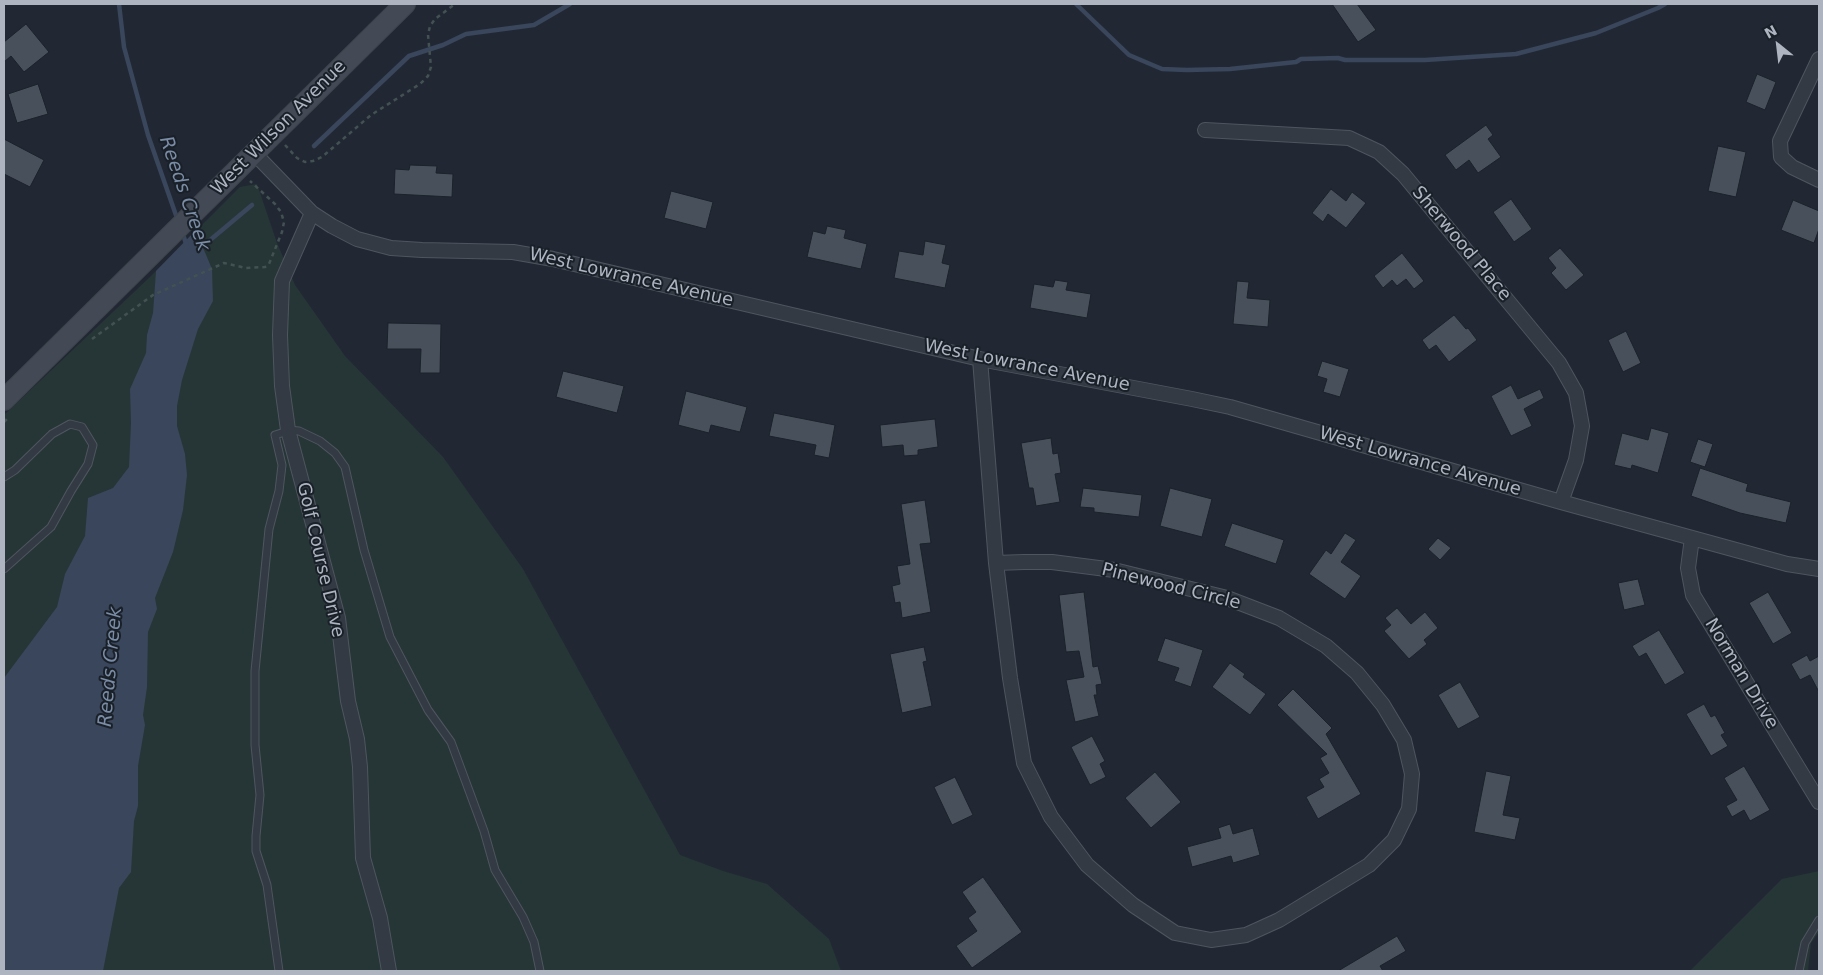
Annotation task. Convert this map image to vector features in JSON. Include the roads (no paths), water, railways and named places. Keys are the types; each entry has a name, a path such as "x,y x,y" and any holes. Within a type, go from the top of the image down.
{"street":[{"name":"West Wilson Avenue","path":"4,400 405,4"},
{"path":"1819,59 1780,142 1781,157 1792,167 1819,180"},
{"name":"Sherwood Place","path":"1205,130 1349,138 1379,152 1403,174 1559,363 1576,393 1582,426 1576,460 1561,502"},
{"name":"West Lowrance Avenue","path":"254,154 312,213 357,239 391,248 513,252 554,259 980,359 1192,398 1230,407 1692,538 1787,564 1819,570"},
{"name":"Golf Course Drive","path":"312,213 282,281 280,335 282,386 288,431 338,618 348,701 358,748 363,858 380,918 388,971"},
{"name":"Pinewood Circle","path":"980,359 996,563 1010,678 1024,763 1051,817 1087,865 1133,905 1175,933 1210,940 1246,935 1279,920 1369,865 1394,840 1409,809 1412,774 1404,740 1383,705 1362,679 1326,646 1279,618 1227,598 1114,570 1052,562 996,563"},
{"name":"Norman Drive","path":"1692,538 1688,568 1693,595 1819,802"}],"lane":[{"path":"4,476 15,470 52,434 70,424 82,427 93,445 88,464 70,491 51,527 4,569"},
{"path":"280,971 267,885 256,851 260,795 255,745 255,671 269,529 279,491 282,465 275,435 288,431 299,431 320,441 335,453 345,467 364,550 390,637 428,710 451,742 484,831 495,870 523,917 534,942 540,971"},
{"path":"1799,971 1805,943 1819,920"}],"water":[{"path":"192,234 204,250 212,269 213,301 198,329 182,380 177,406 177,426 185,454 187,475 183,510 173,552 155,598 157,609 148,632 147,687 143,715 145,725 138,766 138,806 134,821 131,872 119,888 103,971 4,971 4,678 57,607 65,574 85,536 88,498 113,488 129,467 130,389 146,353 147,335 153,313 156,271"}],"waterway":[{"name":"Reeds Creek","path":"119,4 124,47 148,135 178,221"},
{"path":"314,146 409,56 443,45 466,34 534,25 570,4"},
{"path":"1076,4 1129,55 1162,69 1187,70 1230,69 1296,62 1301,59 1425,60 1516,54 1596,33 1665,4"},
{"path":"197,251 252,205"},
{"name":"Reeds Creek","path":"182,231 187,247"}]}
